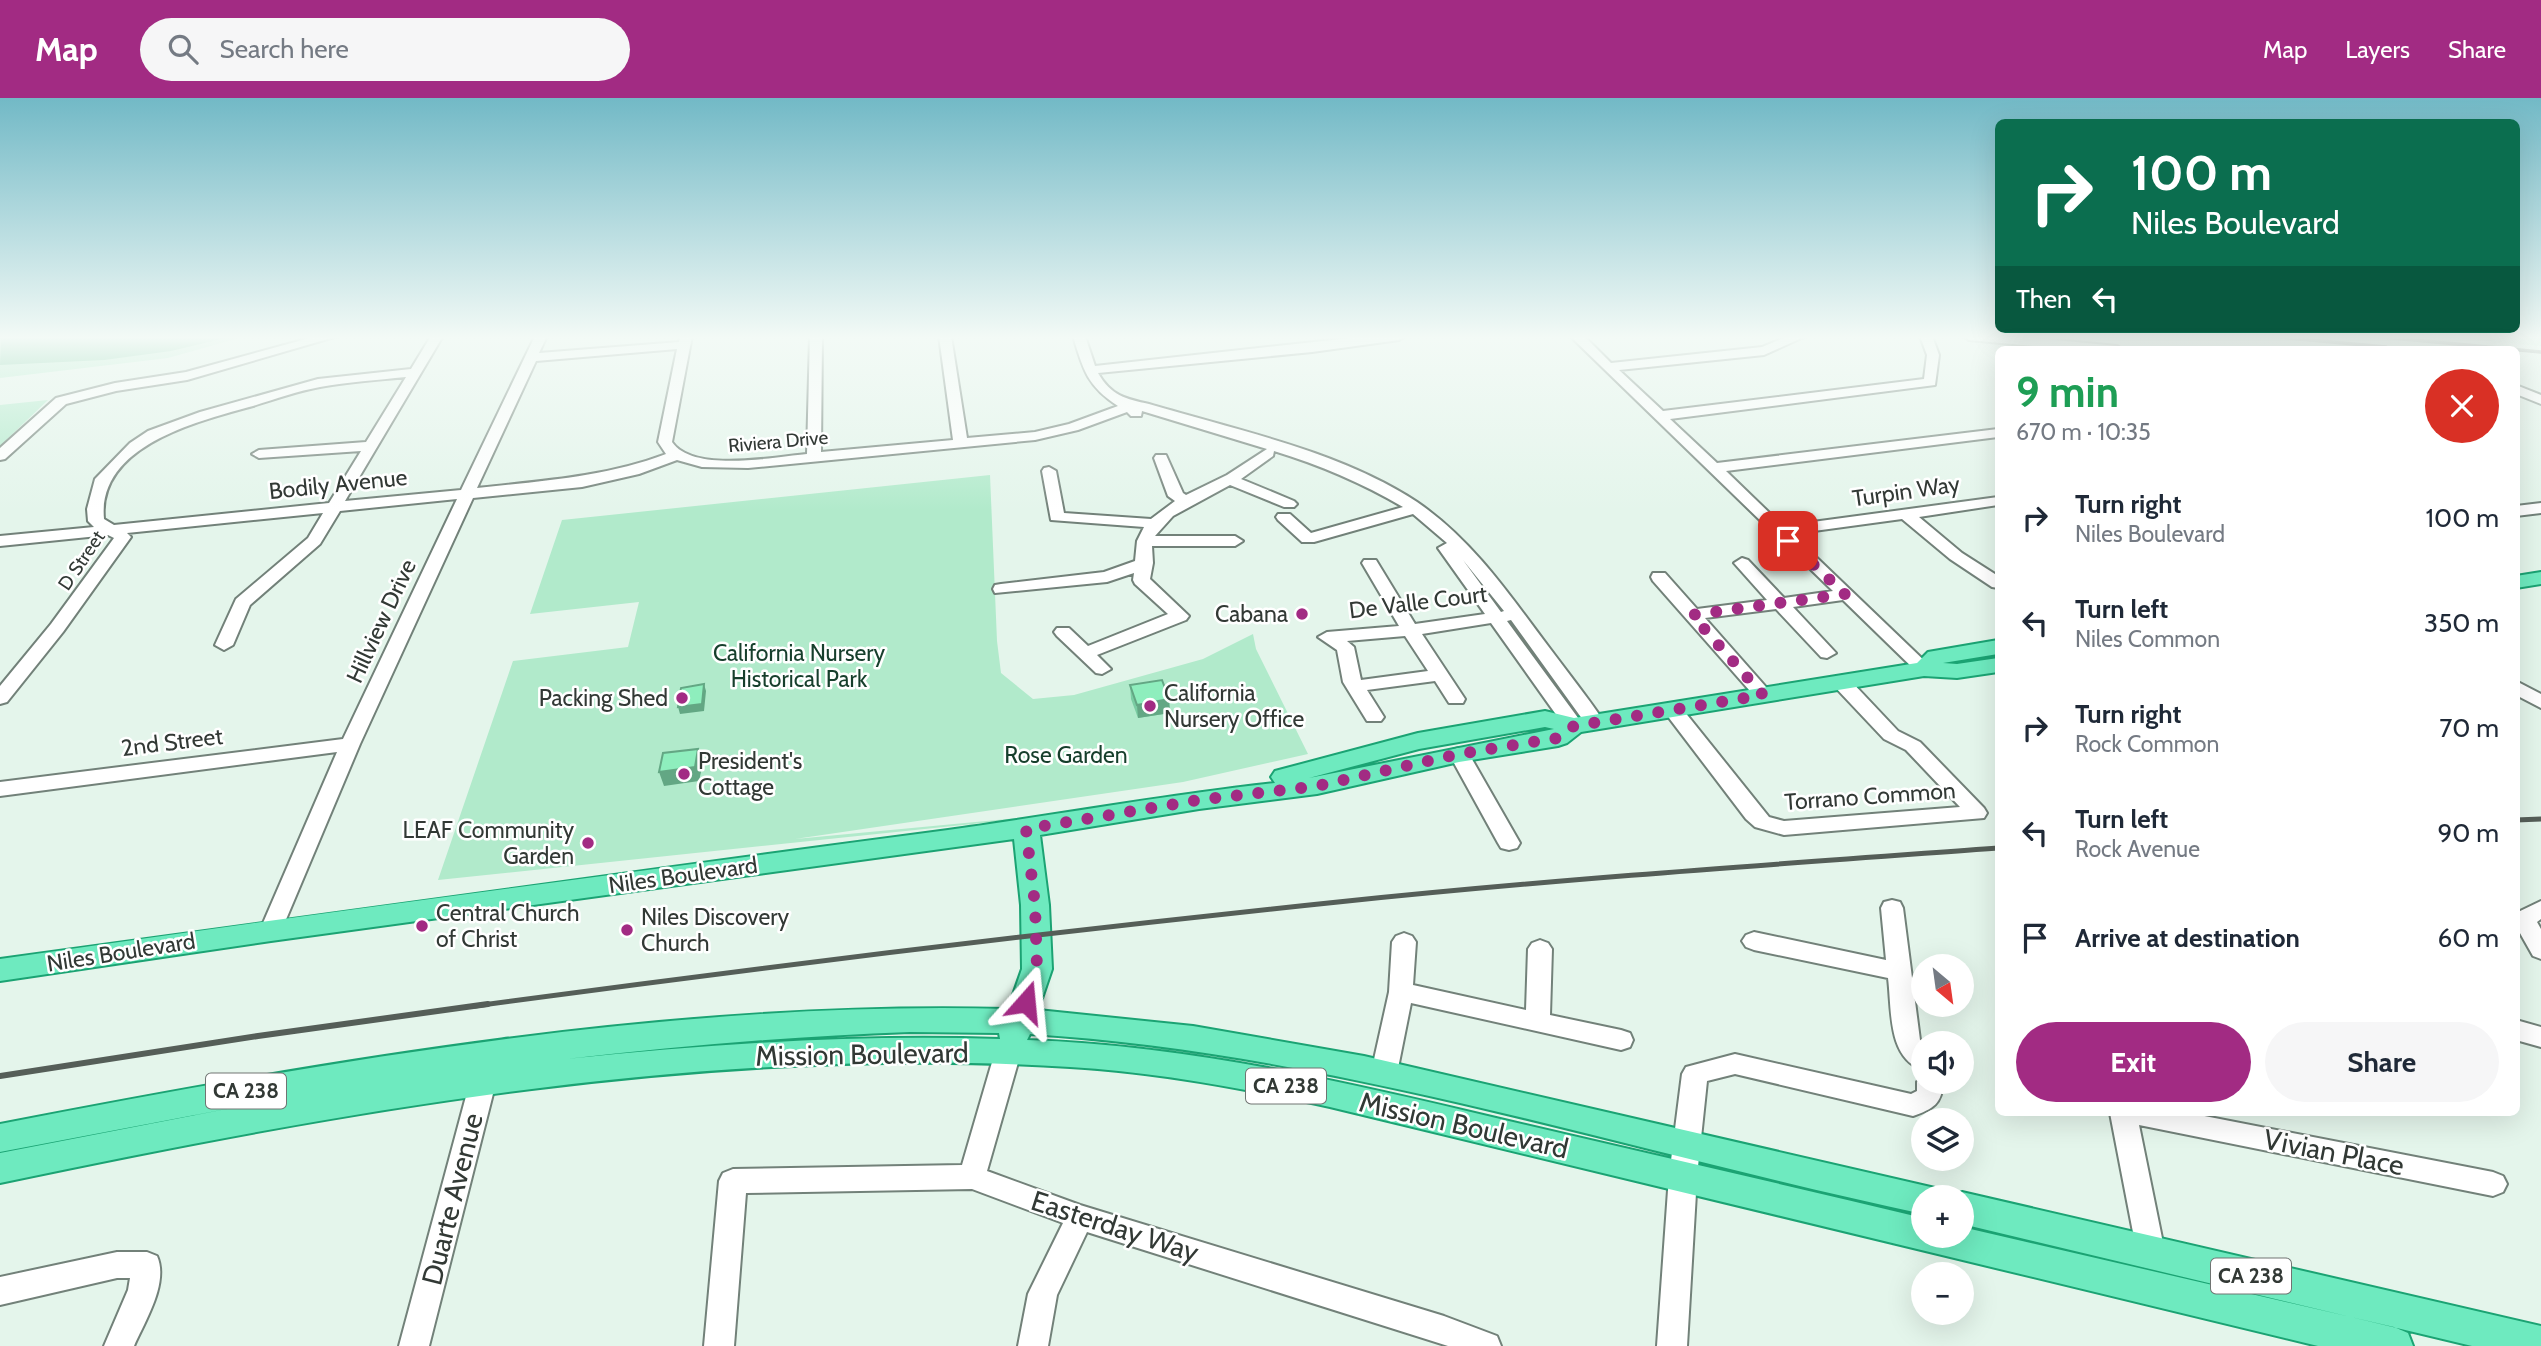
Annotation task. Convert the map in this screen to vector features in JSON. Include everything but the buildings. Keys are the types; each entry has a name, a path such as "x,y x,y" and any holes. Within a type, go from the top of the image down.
{"main road":[{"path":"2520,564 2541,561"},
{"path":"2520,581 2541,578"},
{"name":"Niles Boulevard","path":"1924,668 1936,657 1995,647"},
{"name":"Niles Boulevard","path":"1199,800 1418,740 1545,719 1584,724 1924,668 1957,671 1995,665"},
{"name":"Niles Boulevard","path":"0,970 271,930 1026,829 1199,800 1317,786 1459,754 1558,738 1584,724"},
{"path":"1014,1037 1037,969 1035,905 1026,829"},
{"name":"Mission Boulevard","path":"0,1138 242,1092 488,1069 634,1066 781,1053 922,1049 1080,1026 1185,1038 1384,1073 1684,1160 1911,1230"},
{"name":"Mission Boulevard","path":"1014,1037 1071,1054 1187,1066 1684,1160 1911,1197"},
{"name":"Mission Boulevard","path":"0,1168 488,1069"},
{"name":"CA 238","path":"1974,1211 2541,1344"},
{"name":"CA 238","path":"1974,1246 2394,1346"}],"street":[{"path":"0,456 48,410 61,401 87,394"},
{"name":"D Street","path":"0,698 57,628 122,537 96,521 95,509 103,479 135,446 153,434 205,415 278,394"},
{"path":"225,645 242,603 314,541 402,394"},
{"name":"Hillview Drive","path":"271,930 350,744 514,394"},
{"path":"674,394 665,442 668,449 677,455"},
{"path":"814,457 815,394"},
{"path":"954,394 961,443"},
{"path":"1110,394 1135,412 1268,453 1345,481 1409,511"},
{"path":"1636,394 1924,668"},
{"path":"1658,416 1832,394"},
{"path":"1130,406 1144,407 1316,459 1376,485 1473,560 1506,617 1584,724"},
{"name":"Riviera Drive","path":"677,455 723,465 1035,436 1073,428 1130,406"},
{"path":"1714,468 1995,433"},
{"path":"260,454 371,446"},
{"path":"1084,653 1181,616 1141,580 1145,563 1145,541 1154,524 1187,501 1230,480 1268,453"},
{"name":"Bodily Avenue","path":"0,541 582,482 634,471 677,455"},
{"path":"1161,458 1176,496 1187,501"},
{"path":"1048,471 1057,517 1132,520 1154,524"},
{"path":"1230,480 1286,511 1308,539 1409,511"},
{"name":"Turpin Way","path":"1778,531 1995,501"},
{"path":"2520,511 2541,508"},
{"path":"1906,514 1956,556 1995,581"},
{"path":"1145,541 1236,541"},
{"path":"1001,589 1107,577 1145,563"},
{"path":"1370,563 1398,614 1412,630 1456,699"},
{"path":"1742,563 1827,653"},
{"path":"1658,577 1763,695"},
{"path":"1692,615 1845,594"},
{"name":"De Valle Court","path":"1327,637 1412,630 1506,617"},
{"path":"1063,632 1102,669"},
{"path":"1327,637 1345,647 1352,682 1374,717"},
{"path":"1356,686 1440,675"},
{"name":"Torrano Common","path":"1673,710 1753,814 1773,827 1977,813 1913,746 1891,735 1841,682"},
{"path":"2520,689 2541,702"},
{"name":"2nd Street","path":"0,789 350,744"},
{"path":"1459,754 1509,843"},
{"path":"1892,908 1898,971 1911,1031"},
{"path":"2541,909 2524,919 2541,950"},
{"path":"1754,941 1898,971"},
{"path":"1384,1073 1401,992 1404,942"},
{"path":"1538,1023 1540,948"},
{"path":"1401,992 1621,1040"},
{"path":"2520,1031 2541,1037"},
{"path":"972,1177 1014,1037"},
{"path":"1672,1346 1684,1160 1695,1074 1735,1065 1913,1105 1929,1097 1929,1094"},
{"name":"Duarte Avenue","path":"414,1346 488,1069"},
{"path":"2124,1116 2151,1253"},
{"name":"Vivian Place","path":"2148,1116 2493,1184"},
{"name":"Easterday Way","path":"719,1346 733,1181 972,1177 1080,1217 1444,1330 1486,1346"},
{"path":"1033,1346 1043,1293 1080,1217"},
{"path":"0,1291 117,1265 147,1265 143,1290 120,1346"}],"green space":[{"path":"48,400 0,446 0,405"},
{"name":"California Nursery Historical Park","path":"990,475 997,641 1001,673 1033,699 1074,695 1203,659 1253,634 1256,649 1308,754 1183,782 795,839 1154,805 438,880 513,661 628,647 639,602 530,614 562,520"}],"railway":[{"path":"2520,820 2541,819"},
{"path":"475,1006 906,951 1338,902 1586,879 1995,848"},
{"path":"0,1076 488,1004"}],"place":[{"name":"Cabana","path":"1302,614"},
{"name":"Packing Shed","path":"682,698"},
{"name":"California Nursery Office","path":"1150,706"},
{"name":"President's Cottage","path":"684,774"},
{"name":"LEAF Community Garden","path":"588,843"},
{"name":"Central Church of Christ","path":"422,926"},
{"name":"Niles Discovery Church","path":"627,930"}],"route":[{"path":"1026,1002 1037,969 1035,905 1026,847 1026,829 1199,800 1317,786 1459,754 1558,738 1574,726 1763,695 1692,615 1845,594 1788,541"}],"park label":[{"name":"Rose Garden","path":"1066,755"}]}
